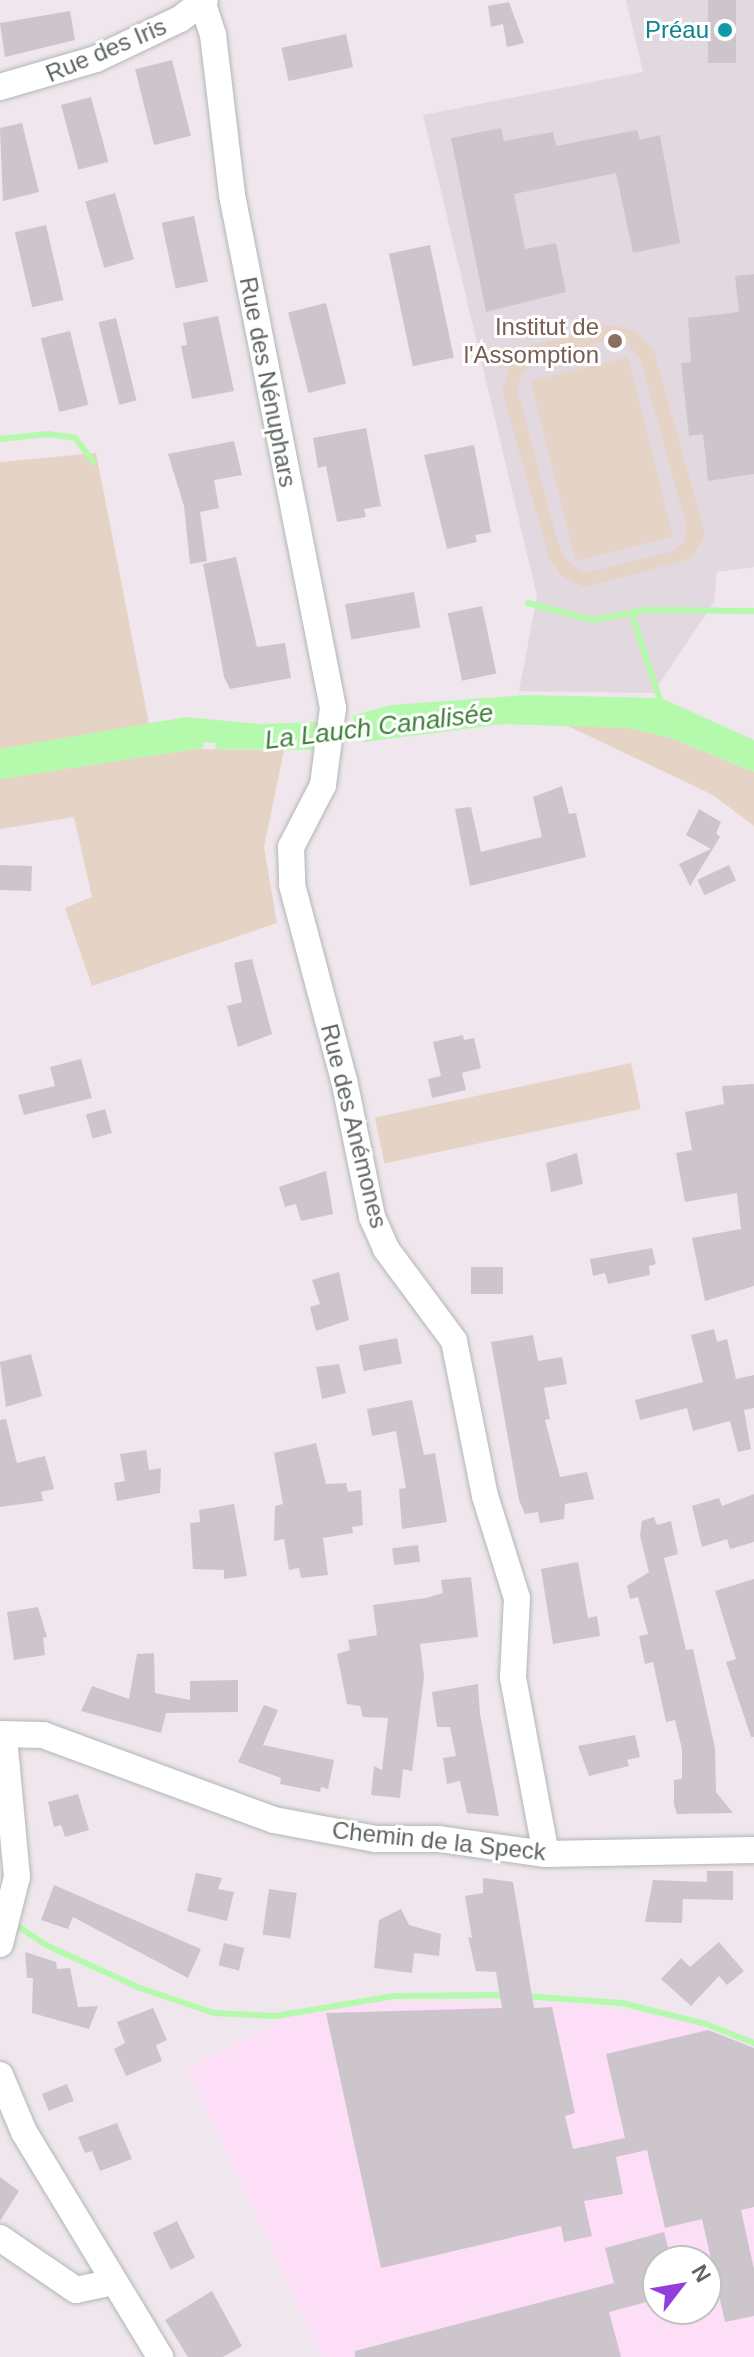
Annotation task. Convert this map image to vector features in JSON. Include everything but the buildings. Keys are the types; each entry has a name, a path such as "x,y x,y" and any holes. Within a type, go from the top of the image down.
{"street":[{"name":"Rue des Iris","path":"0,87 96,59 204,2"},
{"name":"Rue des Nénuphars","path":"204,2 213,35 232,195 333,708 330,753"},
{"name":"Rue des Anémones","path":"330,753 323,785 291,847 292,885 344,1080 372,1217 386,1249 454,1341 485,1496 517,1598 513,1678 546,1854"},
{"name":"Chemin de la Speck","path":"2,1736 43,1735 274,1820 376,1839 439,1839 546,1854 753,1855"},
{"path":"0,1944 17,1877 2,1736"},
{"path":"0,2075 24,2132 160,2357"},
{"path":"0,2238 76,2290 114,2282"}],"shaded area":[{"name":"Institut de l'Assomption","path":"626,0 754,0 754,567 717,572 714,602 653,693 519,691 537,596 423,115 643,72"},
{"path":"612,325 635,331 654,351 705,534 694,555 683,561 584,587 561,576 549,557 502,391 511,361 525,347","holes":["611,340 626,343 640,358 687,528 683,543 671,552 583,574 565,558 557,540 517,388 522,373 537,359"]},
{"path":"628,357 673,537 576,561 531,381"},
{"path":"96,453 149,724 0,749 0,462"},
{"path":"566,725 628,728 671,738 754,772 754,826 713,795"},
{"path":"192,749 284,750 264,847 277,923 92,986 65,908 92,897 74,817 0,829 0,779"},
{"path":"631,1063 641,1109 384,1163 375,1117"},
{"path":"319,2002 571,2004 713,2023 754,2038 754,2357 322,2357 187,2068"}],"water":[{"path":"526,695 661,698 754,740 754,772 671,738 628,728 503,724 364,742 352,716 391,705"},
{"path":"186,717 259,724 318,722 313,750 215,749 216,743 204,742 203,748 0,779 0,749"}],"waterway":[{"path":"0,439 48,434 75,438 94,462"},
{"path":"528,603 592,620 647,610 754,611"},
{"path":"632,614 662,706"},
{"name":"La Lauch Canalisée","path":"335,733 364,728"},
{"path":"16,1925 46,1945 140,1988 214,2013 276,2016 394,1996 505,1995"},
{"path":"524,1996 622,2003 706,2024 754,2043"}],"place":[{"name":"Préau","path":"725,30"},
{"name":"Institut de l'Assomption","path":"615,341"}]}
